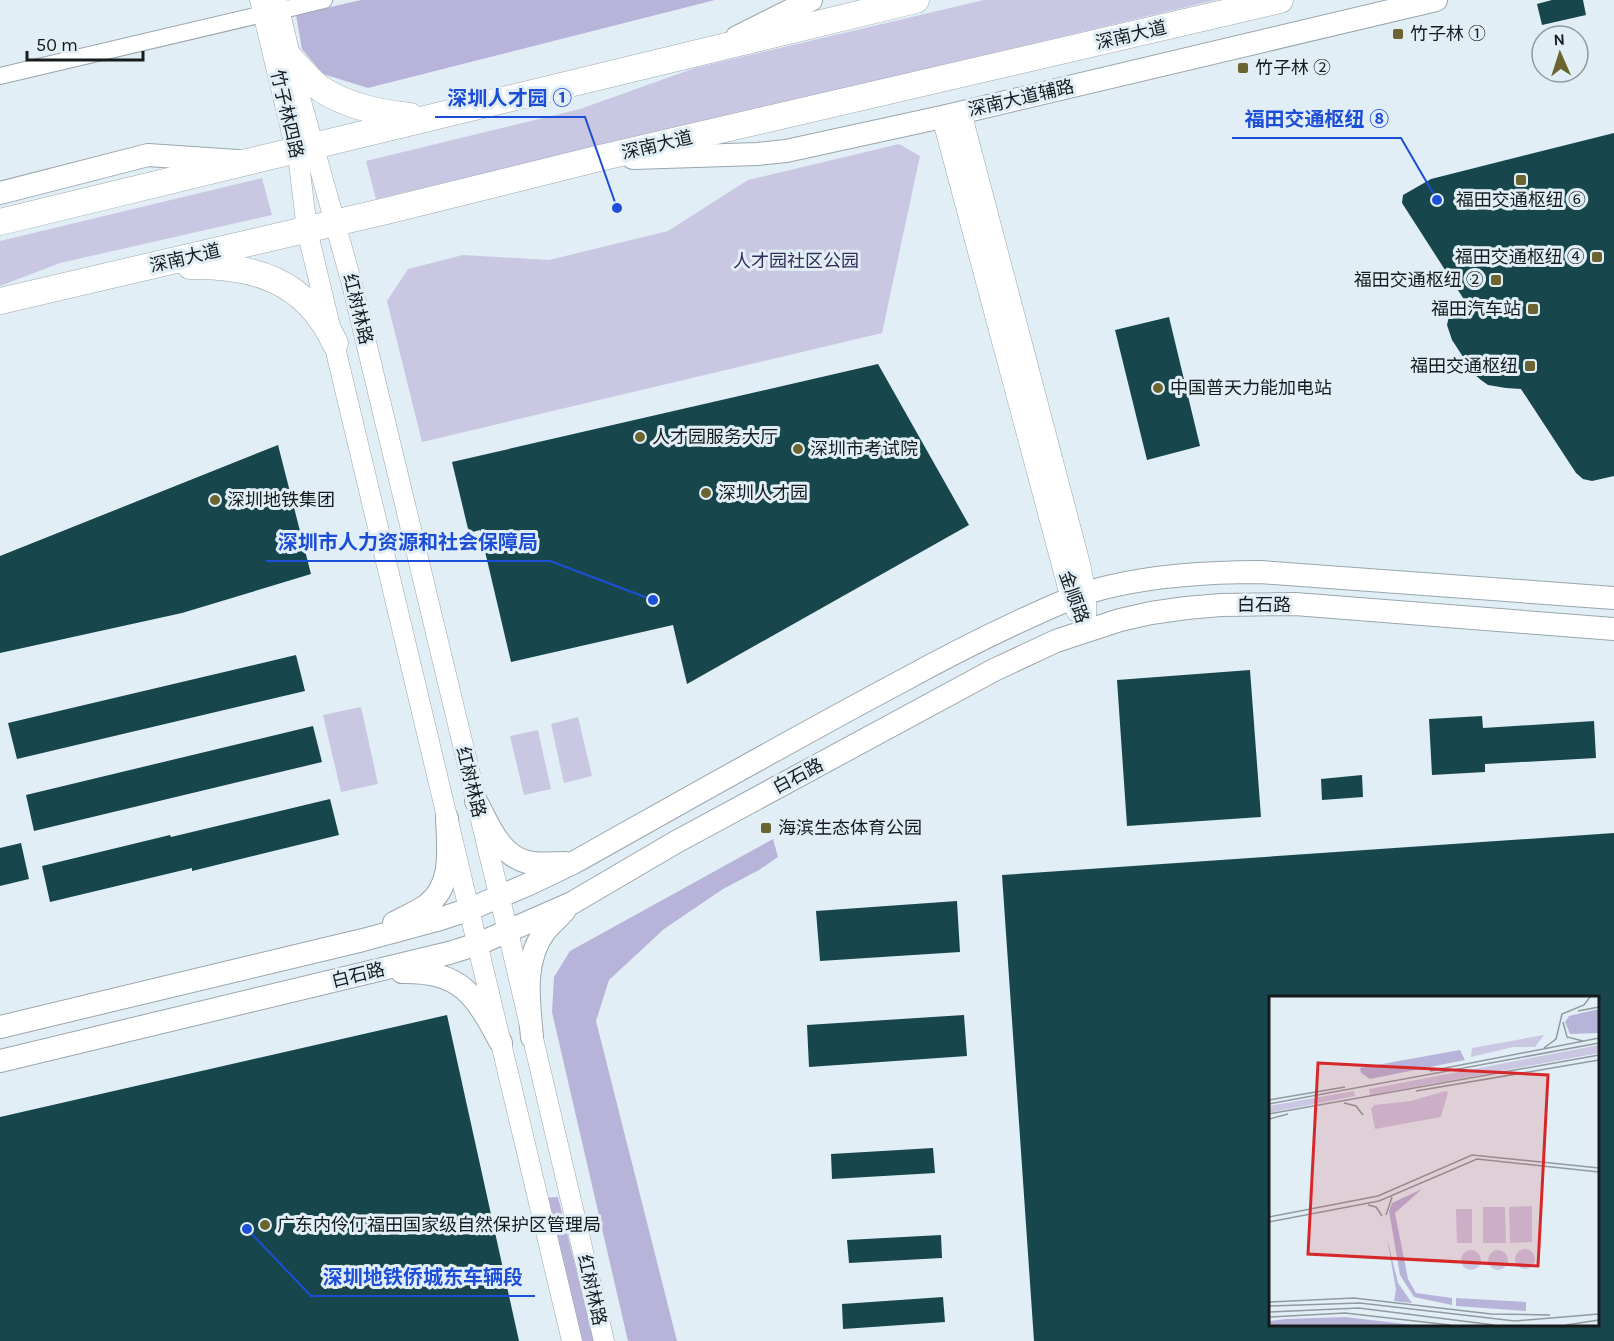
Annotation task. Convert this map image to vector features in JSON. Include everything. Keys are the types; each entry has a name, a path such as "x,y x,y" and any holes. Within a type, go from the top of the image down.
{"main road":[{"path":"717,48 811,0"},
{"path":"0,222 916,0"},
{"name":"深南大道","path":"0,301 307,230 600,158 1280,0"},
{"name":"深南大道辅路","path":"600,158 776,152 952,114 1436,0"},
{"path":"291,59 320,88 333,96 371,110 396,115 426,117"},
{"path":"0,193 148,155 250,162"},
{"path":"121,273 201,266 262,276 285,285 303,298 317,312 329,330 334,343"},
{"name":"白石路","path":"0,1026 363,940 470,909 573,863 838,715 993,633 1079,596 1110,586 1148,579 1223,572 1260,572 1614,598"},
{"name":"白石路","path":"0,1062 478,944 572,903 676,842 994,670 1056,641 1120,620 1186,608 1258,604 1306,605 1614,629"},
{"path":"476,801 506,851 517,858 538,864 573,863"},
{"path":"363,940 435,898 448,867 447,818"},
{"path":"532,1037 529,977 532,959 545,931 572,903"},
{"path":"368,972 430,973 446,977 473,998 501,1043"}],"street":[{"path":"0,76 270,6 324,0"},
{"name":"竹子林四路","path":"270,6 291,59 305,147 301,176 307,230"},
{"name":"竹子林四路","path":"270,6 305,147 335,223"},
{"name":"金顺路","path":"952,114 1080,564 1079,596 1086,631"},
{"name":"红树林路","path":"335,223 355,295 500,896 604,1341"},
{"name":"红树林路","path":"307,230 572,1341"}],"green space":[{"path":"984,0 1216,0 376,199 366,161 580,109 695,68"},
{"name":"人才园社区公园","path":"899,144 920,156 882,333 422,442 387,301 408,269 463,255 549,260 668,231 748,180"},
{"path":"262,178 272,215 60,263 0,286 0,241"},
{"path":"361,707 378,784 341,792 323,715"},
{"path":"578,717 592,776 564,783 551,724"},
{"path":"538,730 551,789 524,795 510,736"}],"shaded area":[{"path":"361,0 715,0 368,88 323,74 302,49 296,15"},
{"path":"773,839 778,857 723,889 664,929 609,980 596,1021 677,1341 628,1341 552,1012 554,977 570,951"},
{"path":"558,1197 594,1341 579,1341 544,1198"}],"building":[{"path":"1552,0 1583,0 1586,15 1542,24 1537,4"},
{"name":"福田汽车站","path":"1614,133 1614,476 1592,481 1583,479 1576,473 1521,389 1488,385 1475,375 1452,340 1447,325 1450,312 1465,301 1402,203 1403,195 1431,179"},
{"name":"中国普天力能加电站","path":"1169,317 1200,446 1147,460 1115,330"},
{"name":"深圳人才园","path":"878,364 969,525 687,684 673,625 511,662 480,530 469,533 452,462"},
{"name":"深圳地铁集团","path":"278,445 311,574 182,613 0,653 0,556"},
{"path":"296,655 305,691 17,759 8,723"},
{"path":"1250,670 1261,817 1127,826 1117,680"},
{"path":"1482,716 1483,728 1594,721 1596,758 1485,764 1485,772 1432,775 1429,719"},
{"path":"313,726 322,762 34,831 26,795"},
{"path":"1362,775 1363,797 1322,800 1321,779"},
{"path":"330,799 339,835 192,871 192,868 50,902 42,866"},
{"path":"1614,833 1614,1341 1034,1341 1002,875"},
{"path":"21,843 29,879 0,886 0,848"},
{"path":"957,901 960,952 820,961 816,911"},
{"path":"447,1015 519,1341 0,1341 0,1117"},
{"path":"964,1015 967,1056 809,1067 807,1025"},
{"path":"933,1148 935,1173 832,1179 831,1154"},
{"path":"941,1235 942,1258 849,1263 847,1240"},
{"path":"943,1297 945,1322 843,1329 842,1304"}],"place":[{"name":"竹子林 ①","path":"1398,34"},
{"name":"竹子林 ②","path":"1243,68"},
{"name":"福田交通枢纽 ⑥","path":"1521,180"},
{"name":"福田交通枢纽 ⑧","path":"1437,200"},
{"name":"深圳人才园 ①","path":"617,208"},
{"name":"福田交通枢纽 ④","path":"1597,257"},
{"name":"福田交通枢纽 ②","path":"1496,280"},
{"name":"福田汽车站","path":"1533,309"},
{"name":"福田交通枢纽","path":"1530,366"},
{"name":"中国普天力能加电站","path":"1158,388"},
{"name":"人才园服务大厅","path":"640,437"},
{"name":"深圳市考试院","path":"798,449"},
{"name":"深圳人才园","path":"706,493"},
{"name":"深圳地铁集团","path":"215,500"},
{"name":"深圳市人力资源和社会保障局","path":"653,600"},
{"name":"海滨生态体育公园","path":"766,828"},
{"name":"广东内伶仃福田国家级自然保护区管理局","path":"265,1225"},
{"name":"深圳地铁侨城东车辆段","path":"247,1229"}]}
